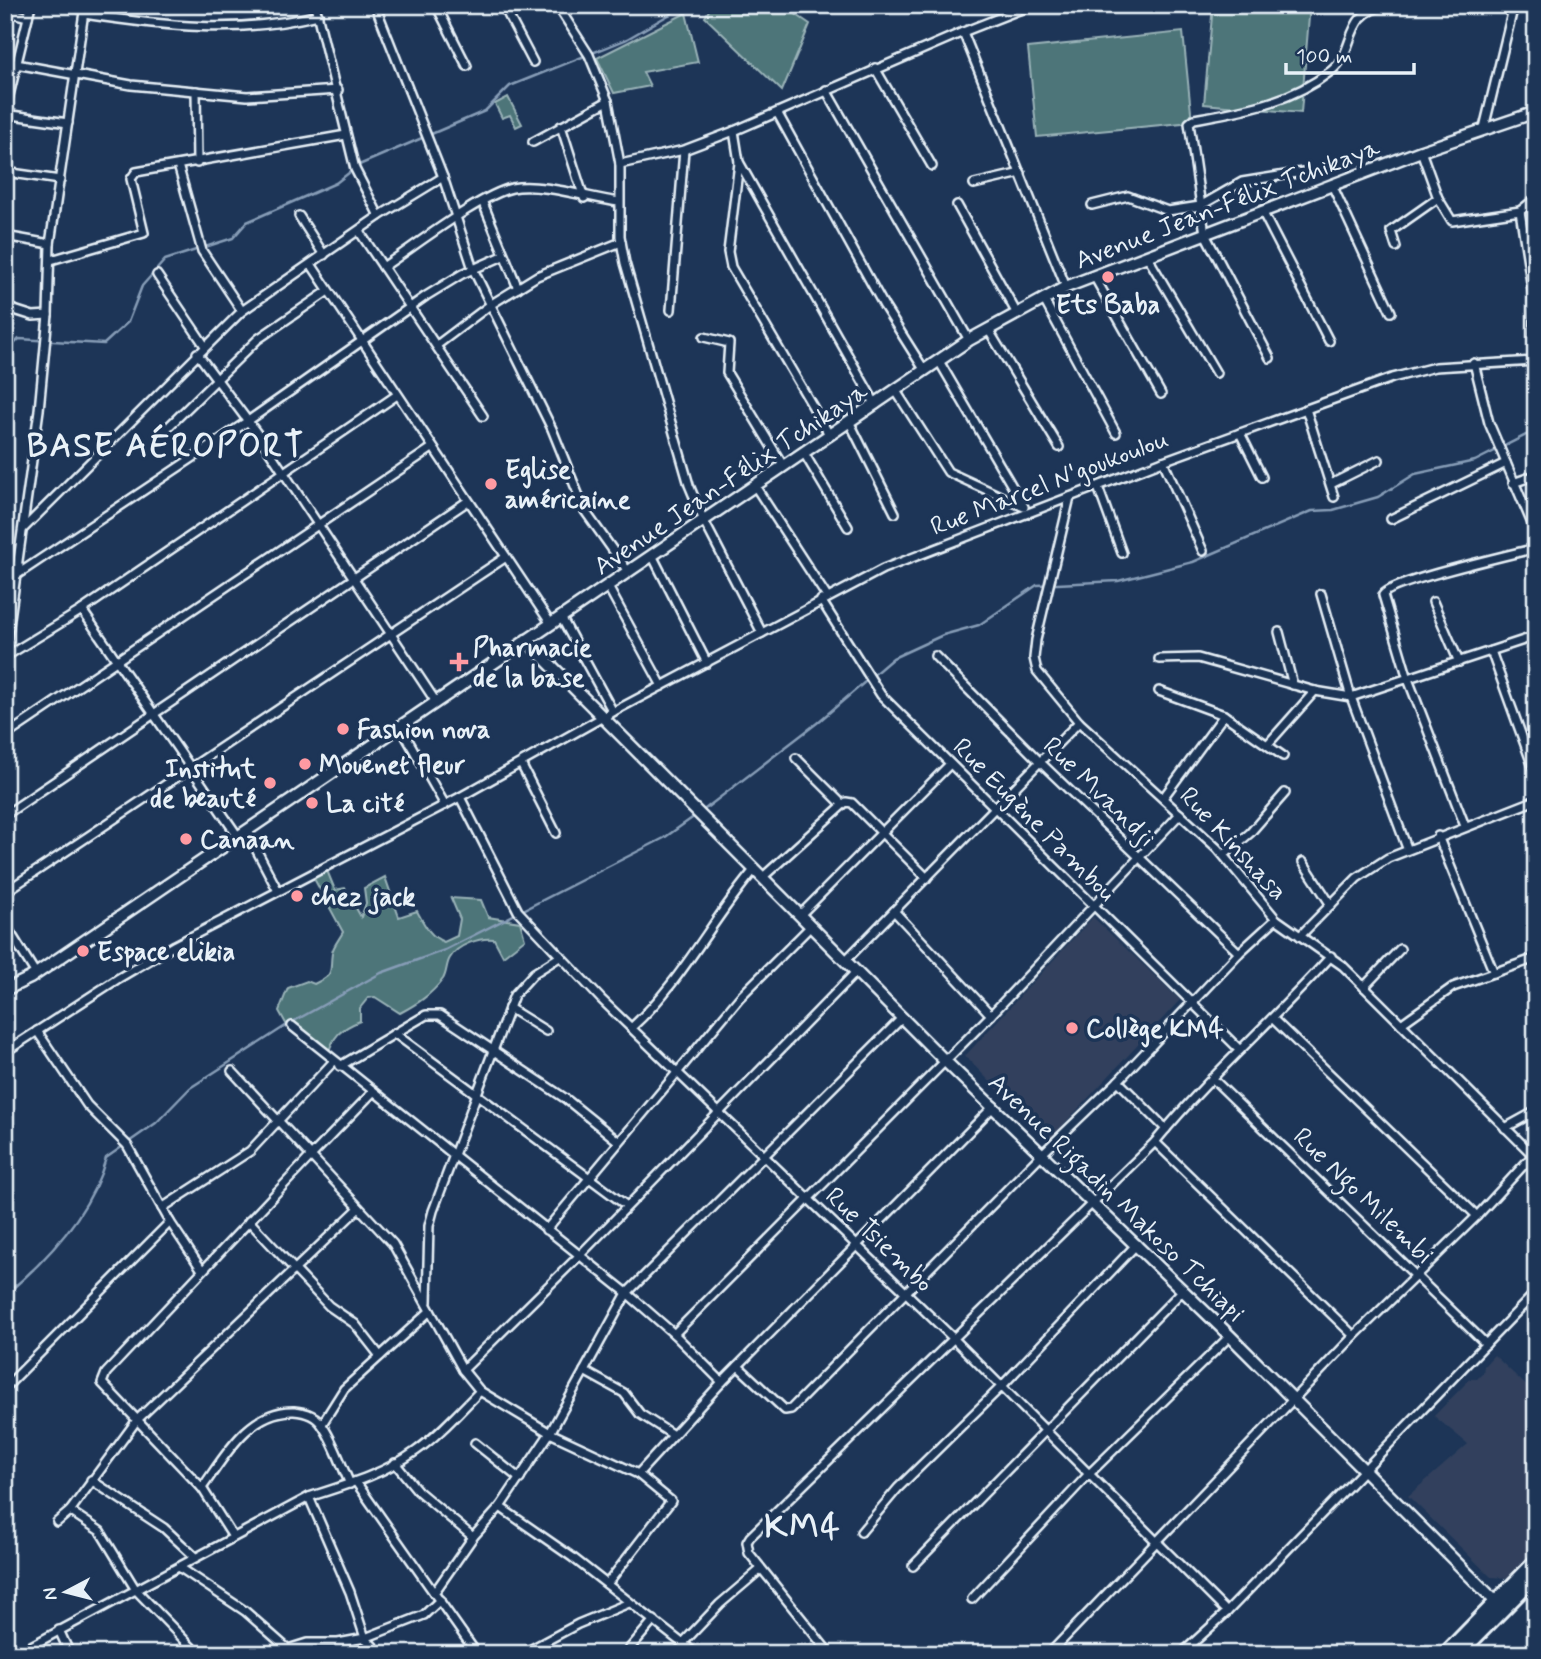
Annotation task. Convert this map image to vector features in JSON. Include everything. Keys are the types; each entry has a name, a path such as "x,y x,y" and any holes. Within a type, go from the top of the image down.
{"highway":[{"path":"1459,1654 1536,1561"},
{"path":"1445,1654 1499,1605 1533,1583"}],"street":[{"path":"31,5 5,113 68,123"},
{"path":"315,5 338,90 355,169 379,216"},
{"path":"375,5 443,177 473,269 552,429 585,511 627,570"},
{"path":"436,5 467,66"},
{"path":"503,5 533,62"},
{"path":"557,5 595,66 608,101 620,164 621,242 689,485 704,521 762,634"},
{"path":"620,164 684,150 734,131 778,114 875,68 1032,5"},
{"path":"1270,358 1205,234 1189,123 1194,119 1268,106 1304,89 1336,68 1357,20 1364,14 1388,5"},
{"path":"1451,5 1468,5"},
{"path":"1484,128 1514,5"},
{"path":"318,15 258,27 225,29 154,24 84,9 50,244 48,315 24,529 5,655 26,647 82,610 397,395"},
{"path":"5,11 28,17"},
{"path":"963,32 1066,287"},
{"path":"5,62 75,72 131,85 257,97 338,90"},
{"path":"875,68 932,166"},
{"path":"826,90 969,340"},
{"path":"196,91 197,163"},
{"path":"533,142 608,101"},
{"name":"Avenue Jean-Félix Tchikaya","path":"5,990 36,974 627,570 704,521 969,340 1016,312 1066,287 1262,211 1484,128 1536,112"},
{"path":"778,114 872,285 925,371"},
{"path":"561,126 584,198"},
{"path":"734,131 739,162 728,252 731,267 830,436"},
{"path":"51,260 144,233 132,175 346,135"},
{"path":"671,310 684,150"},
{"path":"1421,151 1438,198 1452,221 1520,211 1536,198"},
{"path":"739,162 876,405"},
{"path":"178,165 202,251 242,311"},
{"path":"5,172 60,180"},
{"path":"1092,205 1128,196 1144,199 1168,211 1200,206 1242,182 1303,172"},
{"path":"974,184 1021,173"},
{"path":"24,529 197,353 242,311 379,216 443,177"},
{"path":"1332,185 1391,312"},
{"path":"383,267 455,220 512,188 619,202"},
{"path":"1396,247 1391,231 1438,198"},
{"path":"483,203 518,288"},
{"path":"957,205 1016,312"},
{"path":"1262,211 1329,341"},
{"path":"1520,211 1535,308 1535,361"},
{"path":"299,216 324,255"},
{"path":"359,231 483,416"},
{"path":"5,236 50,244"},
{"path":"437,345 490,305 545,272 621,242"},
{"path":"18,570 248,421 437,289 503,256"},
{"path":"1147,256 1216,373"},
{"path":"311,264 551,624"},
{"path":"157,275 205,346"},
{"path":"1094,276 1161,394"},
{"path":"162,433 258,340 328,291"},
{"path":"1043,298 1116,433"},
{"path":"5,307 27,315 48,315"},
{"path":"988,329 1059,447"},
{"path":"705,337 729,343 727,373 784,467"},
{"path":"197,353 248,421 436,702"},
{"path":"939,361 1026,510"},
{"name":"Rue Marcel N'goukoulou","path":"5,1052 149,960 460,797 824,599 929,550 1026,510 1098,487 1403,375 1435,367 1535,361"},
{"path":"1474,363 1482,404 1536,533"},
{"path":"896,391 948,472 1026,510"},
{"path":"1306,409 1334,497"},
{"path":"849,423 895,513"},
{"path":"1240,433 1262,477"},
{"path":"5,736 432,447"},
{"path":"804,453 848,527"},
{"path":"1331,484 1379,460"},
{"path":"1163,461 1203,551"},
{"path":"1391,519 1506,463"},
{"path":"1513,483 1536,475"},
{"name":"Rue Eugène Pambou","path":"755,486 862,661 875,689 1240,1050"},
{"path":"1098,487 1122,553"},
{"name":"Rue Kinshasa","path":"1070,497 1034,658 1042,679 1079,722 1224,855 1276,919 1331,956 1534,1156"},
{"path":"5,815 468,501"},
{"path":"1465,826 1408,680 1383,595 1390,588 1418,582 1457,566 1536,548"},
{"path":"652,555 707,663"},
{"path":"5,892 506,557"},
{"path":"5,566 18,570"},
{"path":"607,585 662,686"},
{"path":"1321,594 1351,697 1407,848"},
{"path":"1433,601 1459,662"},
{"path":"82,610 190,767 241,833 278,891"},
{"path":"561,617 608,715"},
{"path":"1279,632 1293,684"},
{"path":"1159,659 1198,658 1315,691 1351,697 1536,636"},
{"name":"Avenue Rigadin Makoso Tchiapi","path":"526,640 608,715 698,813 944,1060 1137,1244 1499,1605"},
{"path":"1491,651 1536,775"},
{"name":"Rue Mvandji","path":"935,656 1040,762 1239,953"},
{"path":"1159,691 1224,715 1283,756"},
{"path":"1268,744 1315,691"},
{"path":"1163,798 1224,715"},
{"path":"846,960 1079,722"},
{"path":"400,726 445,805"},
{"path":"796,758 841,803"},
{"path":"521,764 556,833"},
{"path":"800,915 950,764"},
{"path":"1224,855 1258,825 1285,793"},
{"name":"Rue Tsiembo","path":"460,797 518,911 631,1027 953,1338 1227,1612"},
{"path":"1300,936 1371,868 1407,848 1536,800"},
{"path":"631,1027 668,991 725,905 841,803 852,803 927,878"},
{"path":"674,1334 991,1015 1095,908 1180,814"},
{"path":"1438,836 1494,974"},
{"path":"1303,862 1331,905"},
{"path":"894,911 991,1015"},
{"path":"738,1366 785,1410 791,1409 1043,1153 1118,1081 1239,953 1276,919"},
{"path":"5,924 36,974"},
{"path":"546,1230 740,997 811,926"},
{"path":"1364,987 1400,949"},
{"path":"427,1303 429,1226 475,1096 509,1009 522,984 561,956"},
{"path":"830,1654 761,1569 747,1547 750,1537 828,1465 953,1338 1155,1142 1212,1078 1273,1019 1331,956"},
{"path":"1401,1024 1446,990 1536,958"},
{"path":"463,1370 578,1257 857,971"},
{"path":"509,1009 546,1031"},
{"path":"162,1208 250,1151 278,1119 337,1063 433,1014 566,1099 618,1141"},
{"path":"434,1593 473,1537 500,1507 550,1433 626,1293 903,1016"},
{"path":"1273,1019 1477,1216"},
{"path":"292,1026 372,1093 626,1293 674,1334 722,1382"},
{"path":"37,1031 87,1105 127,1145 170,1222 202,1270"},
{"path":"394,1033 475,1096 627,1206"},
{"path":"232,1070 393,1244 463,1370 480,1391 550,1433 638,1474 665,1494 671,1504 607,1584"},
{"name":"Rue Ngo Milembi","path":"1212,1078 1486,1344"},
{"path":"1118,1081 1166,1129"},
{"path":"233,1537 202,1488 105,1389 103,1377 372,1093"},
{"path":"638,1474 722,1382 994,1106"},
{"path":"1505,1128 1536,1111"},
{"path":"1155,1142 1354,1336"},
{"path":"1049,1654 1354,1336 1477,1216 1534,1156"},
{"path":"57,1522 70,1511 137,1420 359,1208"},
{"path":"249,1221 329,1306 355,1324 380,1356"},
{"path":"5,1388 170,1222"},
{"path":"861,1532 898,1488 1001,1387 1137,1244"},
{"path":"913,1566 1183,1290"},
{"path":"1181,1654 1227,1612 1536,1292"},
{"path":"322,1424 334,1400 430,1311"},
{"path":"972,1599 1088,1475 1230,1336"},
{"path":"584,1371 624,1393 640,1414 673,1436"},
{"path":"16,1654 309,1497 353,1483 395,1464 429,1441 480,1391"},
{"path":"202,1488 236,1439 253,1425 283,1411 311,1414 322,1424 353,1483 478,1654"},
{"path":"475,1443 520,1479"},
{"path":"395,1464 418,1491 473,1537"},
{"path":"91,1480 164,1528 195,1557"},
{"path":"309,1497 350,1592 365,1638 381,1654"},
{"path":"500,1507 607,1584 696,1654"},
{"path":"70,1511 100,1531 136,1590 198,1654"},
{"path":"178,1567 245,1611 283,1648 365,1638 424,1615 440,1600"},
{"path":"682,1644 720,1604 761,1569"},
{"path":"522,1654 578,1624 629,1603"},
{"path":"625,1654 654,1620"},
{"path":"59,1630 70,1654"},
{"path":"183,1654 191,1647"}],"shaded area":[{"name":"Collège KM4","path":"1093,917 1180,1000 1048,1141 965,1056"},
{"path":"1494,1355 1536,1395 1536,1549 1509,1578 1491,1577 1408,1496 1468,1444 1434,1416 1470,1379 1477,1379 1483,1373 1484,1366"}],"green space":[{"path":"712,5 782,5 810,24 782,91 705,17"},
{"path":"1213,5 1310,5 1301,113 1204,104"},
{"path":"686,13 698,62 643,72 650,86 614,93 597,58"},
{"path":"1183,32 1192,122 1037,137 1028,48"},
{"path":"508,97 522,124 516,127 510,115 502,118 495,104"},
{"path":"326,868 335,890 345,888 361,917 366,903 364,888 385,877 399,917 417,911 431,933 439,940 444,942 457,936 460,919 451,898 481,900 488,917 520,922 525,939 503,956 494,939 463,946 453,953 444,977 434,990 400,1013 375,997 368,998 360,1008 360,1021 338,1034 327,1057 289,1029 279,1011 288,988 307,981 314,984 330,972 333,950 343,932 312,875"}],"waterway":[{"path":"5,353 19,339 104,344 128,322 142,286 165,260 233,238 247,222 336,183 359,165 485,111 510,86 627,39 686,5"},
{"path":"701,812 817,723 893,658 943,635 979,625 1037,585 1118,581 1193,562 1312,511 1333,510 1378,497 1415,474 1475,461 1536,430"},
{"path":"5,1295 37,1266 66,1234 90,1198 106,1158 156,1123 190,1088 287,1025 381,973 445,950 664,838 695,816"}],"place":[{"name":"Ets Baba","path":"1108,277"},
{"name":"Eglise américaine","path":"491,484"},
{"name":"Pharmacie de la base","path":"459,662"},
{"name":"Fashion nova","path":"343,729"},
{"name":"Mouenet fleur","path":"305,764"},
{"name":"Institut de beauté","path":"270,783"},
{"name":"La cité","path":"312,803"},
{"name":"Canaan","path":"186,839"},
{"name":"chez jack","path":"297,896"},
{"name":"Espace elikia","path":"83,951"},
{"name":"Collège KM4","path":"1072,1028"}],"district":[{"name":"BASE AÉROPORT","path":"166,444"},
{"name":"KM4","path":"803,1525"}]}
